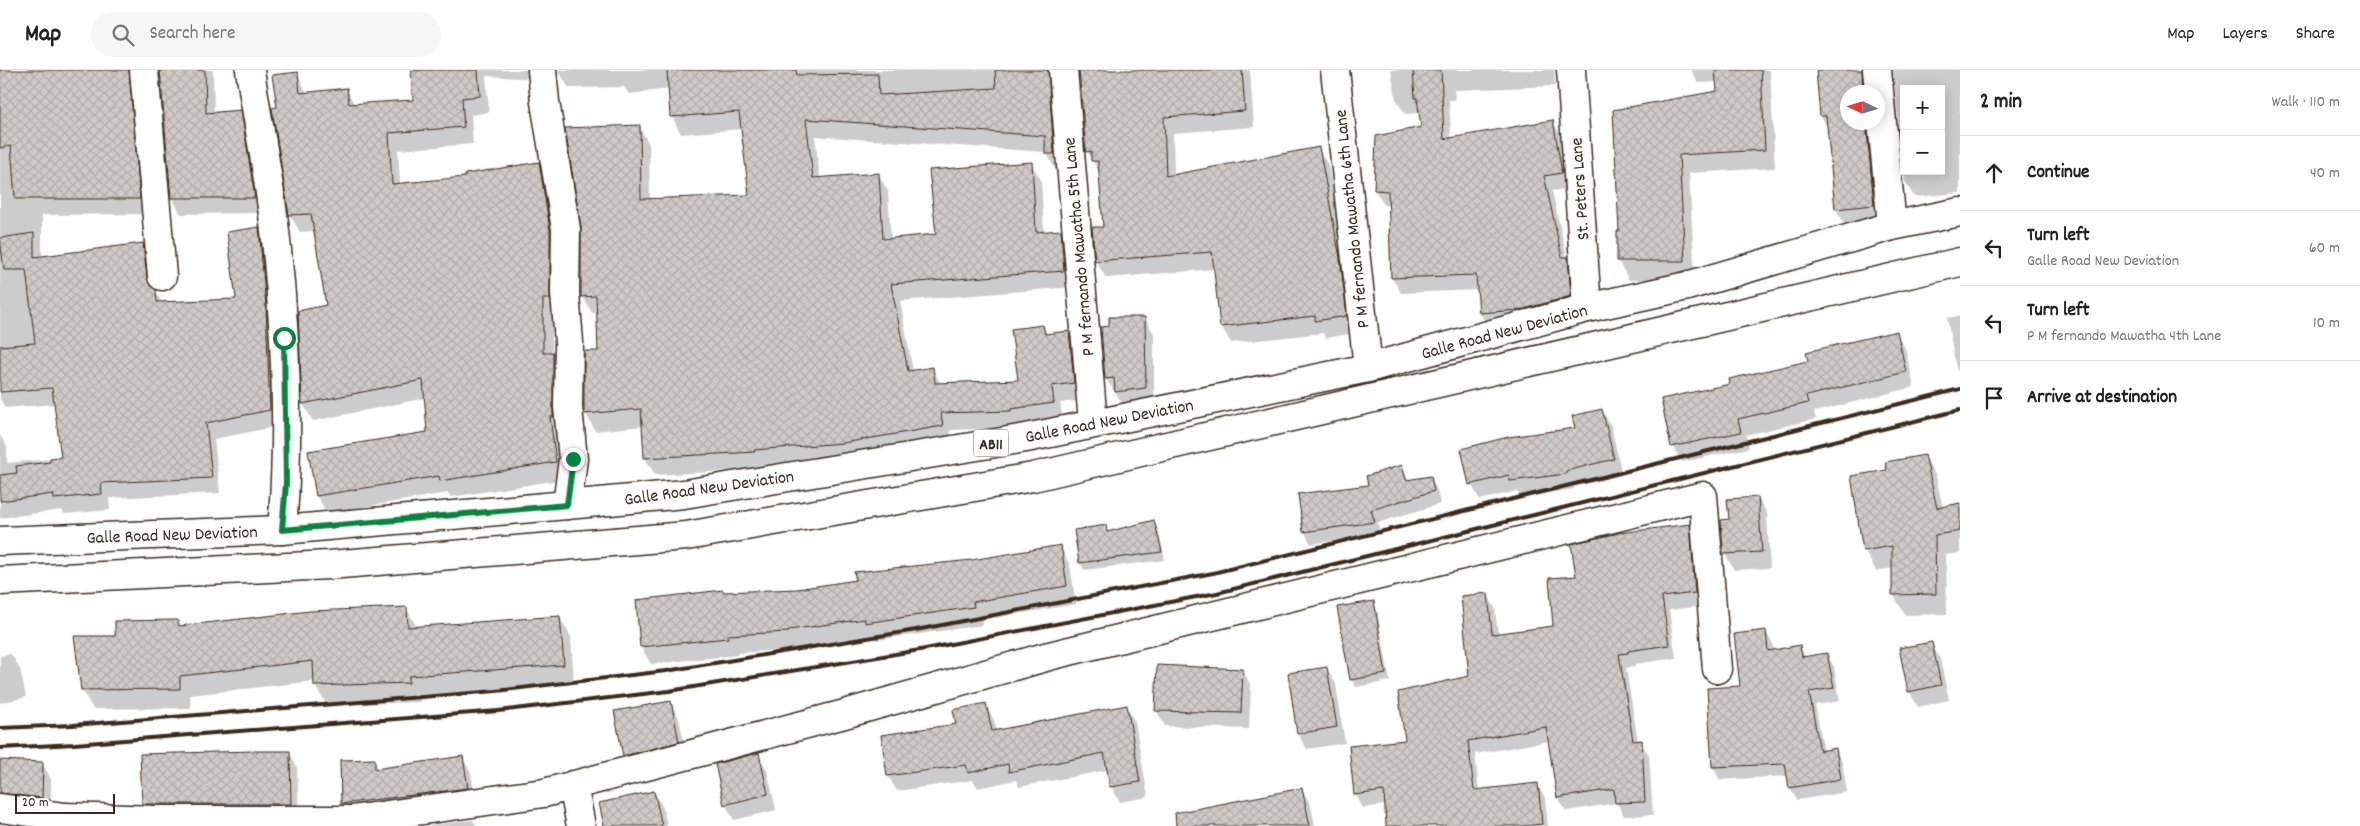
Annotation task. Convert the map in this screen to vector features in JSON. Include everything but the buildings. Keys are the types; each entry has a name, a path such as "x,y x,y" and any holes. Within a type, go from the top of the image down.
{"street":[{"path":"144,70 162,276"},
{"path":"250,70 275,230 284,338 286,484 282,530"},
{"path":"542,70 545,102 566,229 565,293 569,342 568,407 573,459 567,505"},
{"name":"P M fernando Mawatha 5th Lane","path":"1063,70 1093,423"},
{"name":"P M fernando Mawatha 6th Lane","path":"1335,70 1368,368"},
{"name":"St. Peters Lane","path":"1571,70 1587,308"},
{"path":"1877,70 1892,226"},
{"name":"Galle Road New Deviation","path":"0,541 282,530 684,494 1026,438 1368,368 1587,308 1687,286 1892,226 1960,212"},
{"name":"Galle Road New Deviation","path":"0,581 329,565 686,536 1033,477 1960,262"},
{"path":"0,808 45,820 351,820 544,793 840,715 1049,656 1703,496 1718,669"},
{"path":"572,785 581,826"}],"railway":[{"path":"0,728 73,725 496,691 666,671 916,630 1213,573 1960,389"},
{"path":"0,748 498,711 669,691 920,650 1217,593 1960,410"}],"route":[{"path":"284,338 286,484 282,530 320,525 567,505 573,459"}]}
